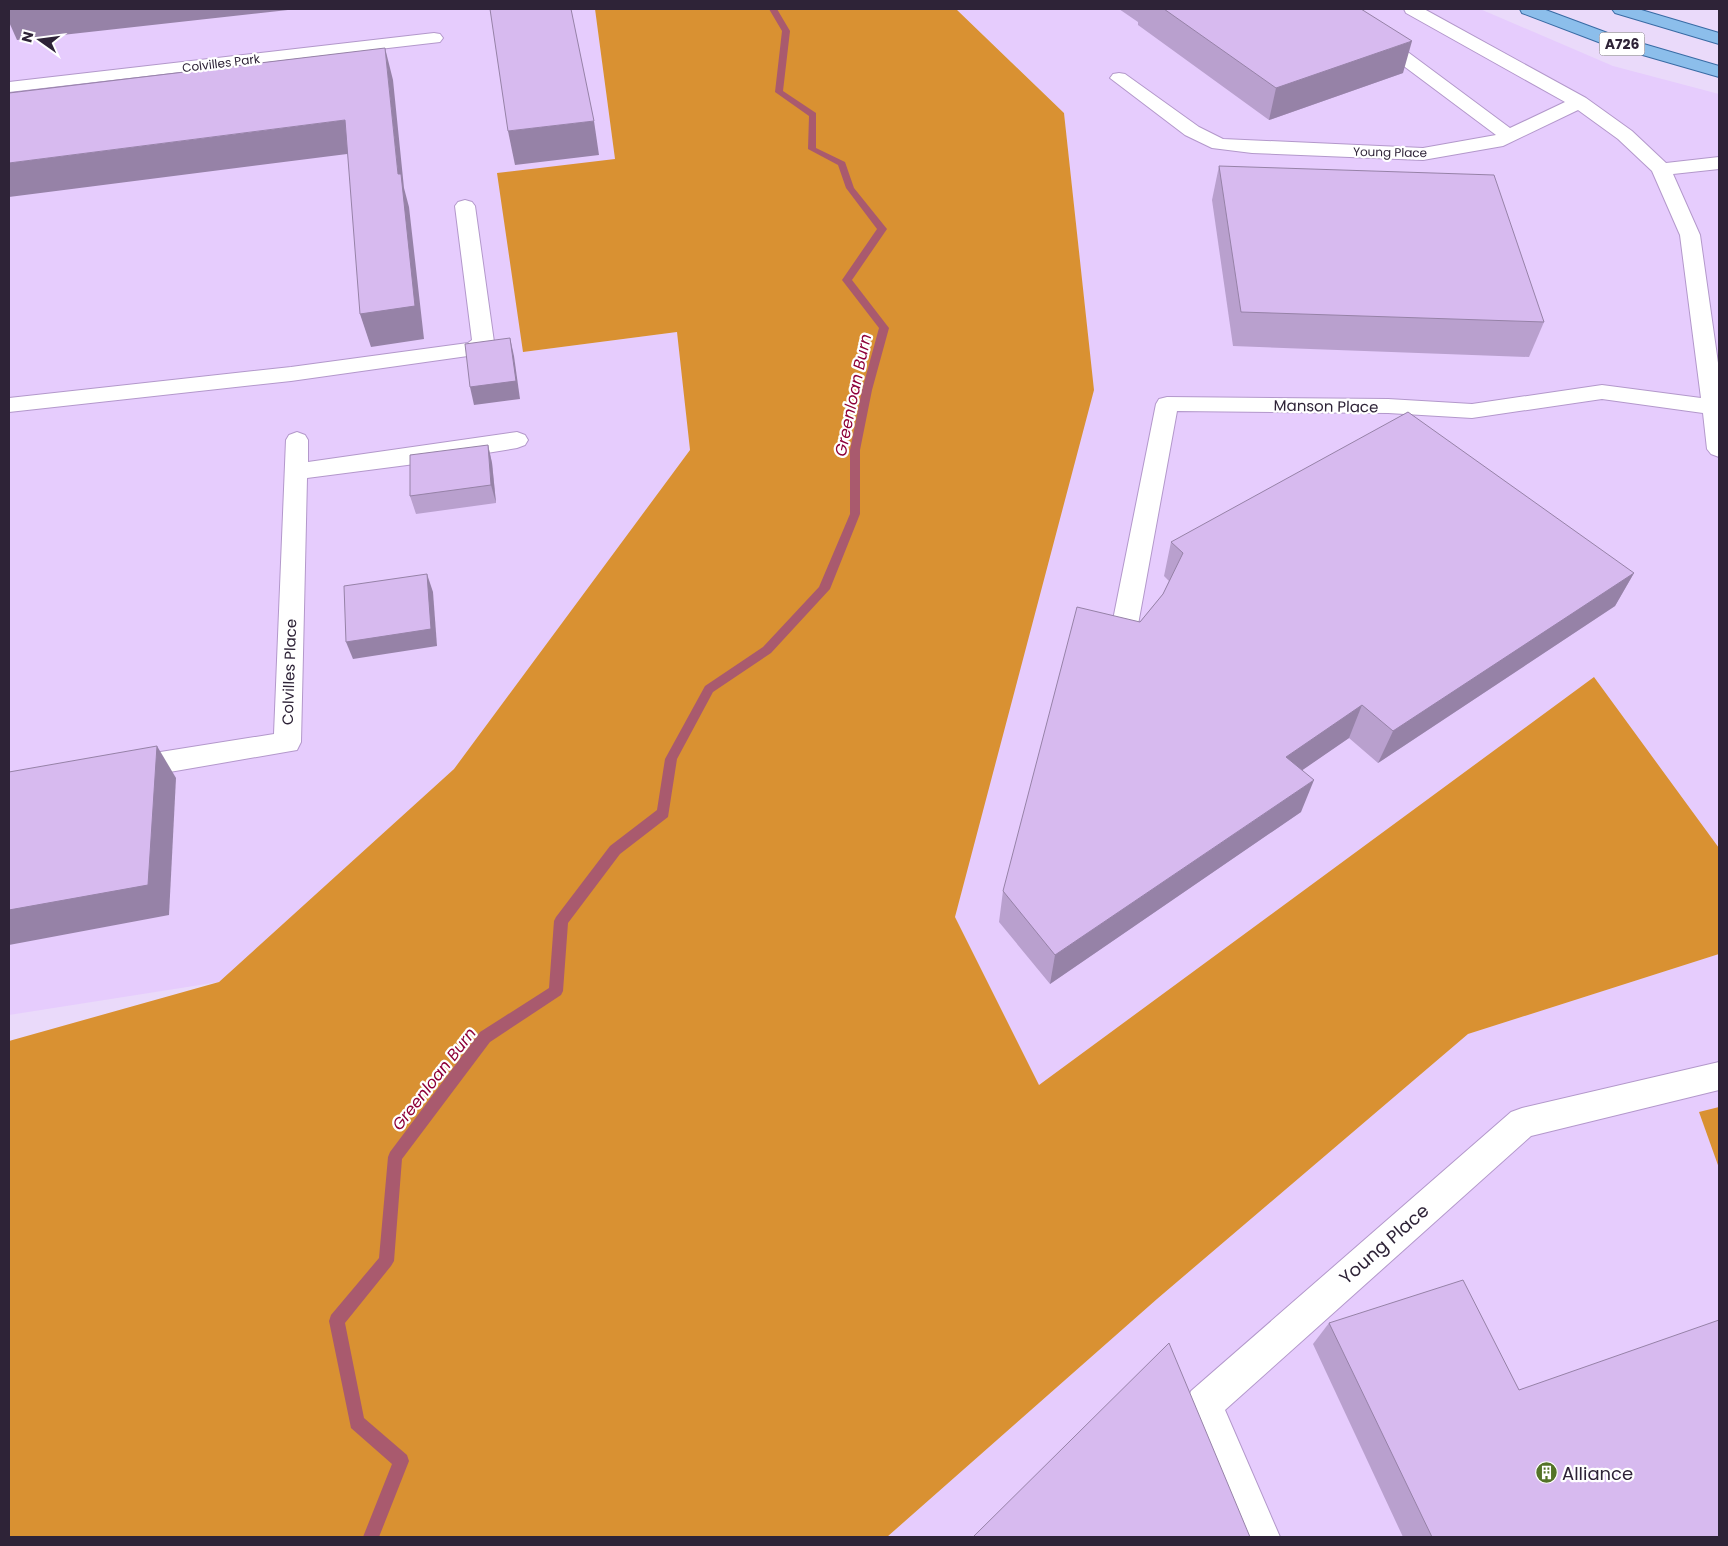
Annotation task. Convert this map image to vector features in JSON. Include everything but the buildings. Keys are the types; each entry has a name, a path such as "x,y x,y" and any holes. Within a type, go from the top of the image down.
{"main road":[{"name":"A726","path":"1528,9 1615,42 1719,72"},
{"name":"A726","path":"1621,9 1719,38"}],"street":[{"path":"1412,9 1579,102 1625,135 1661,169 1690,235 1719,448"},
{"name":"Colvilles Park","path":"9,87 434,38"},
{"path":"1395,51 1509,136"},
{"name":"Young Place","path":"1119,78 1192,131 1219,144 1252,148 1423,154 1496,142 1579,102"},
{"path":"1661,169 1719,163"},
{"path":"9,405 291,374 474,349 483,342 465,206"},
{"name":"Manson Place","path":"1124,630 1167,404 1388,406 1472,411 1602,392 1713,407"},
{"name":"Colvilles Place","path":"105,771 287,742 297,440"},
{"path":"296,472 438,453 517,440"},
{"name":"Young Place","path":"1262,1537 1204,1404 1522,1123 1719,1076"}],"shaded area":[{"path":"9,9 595,9 615,159 523,352 678,332 690,450 454,769 219,982 9,1015"},
{"path":"595,9 956,9 1064,113 1094,390 955,917 1039,1085 1594,677 1719,848 1719,954 1468,1034 1157,1299 887,1537 9,1537 9,1041 219,982 454,769 690,450 677,332 523,352 497,173 615,159"},
{"path":"956,9 1480,9 1613,66 1719,94 1719,848 1594,677 1039,1085 955,917 1092,375 1064,113"},
{"path":"1719,954 1719,1537 887,1537 1157,1299 1468,1034"},
{"path":"1719,1107 1719,1168 1699,1112"}],"waterway":[{"name":"Greenloan Burn","path":"371,1537 401,1461 357,1422 337,1321 386,1261 395,1157 485,1037 556,991 561,921 615,850 663,813 671,759 709,689 767,650 824,589 855,514 855,450 867,390 884,328 847,280 882,229 850,188 842,164 812,149 813,115 779,92 786,31 773,9"}],"place":[{"name":"Alliance","path":"1546,1473"}]}
